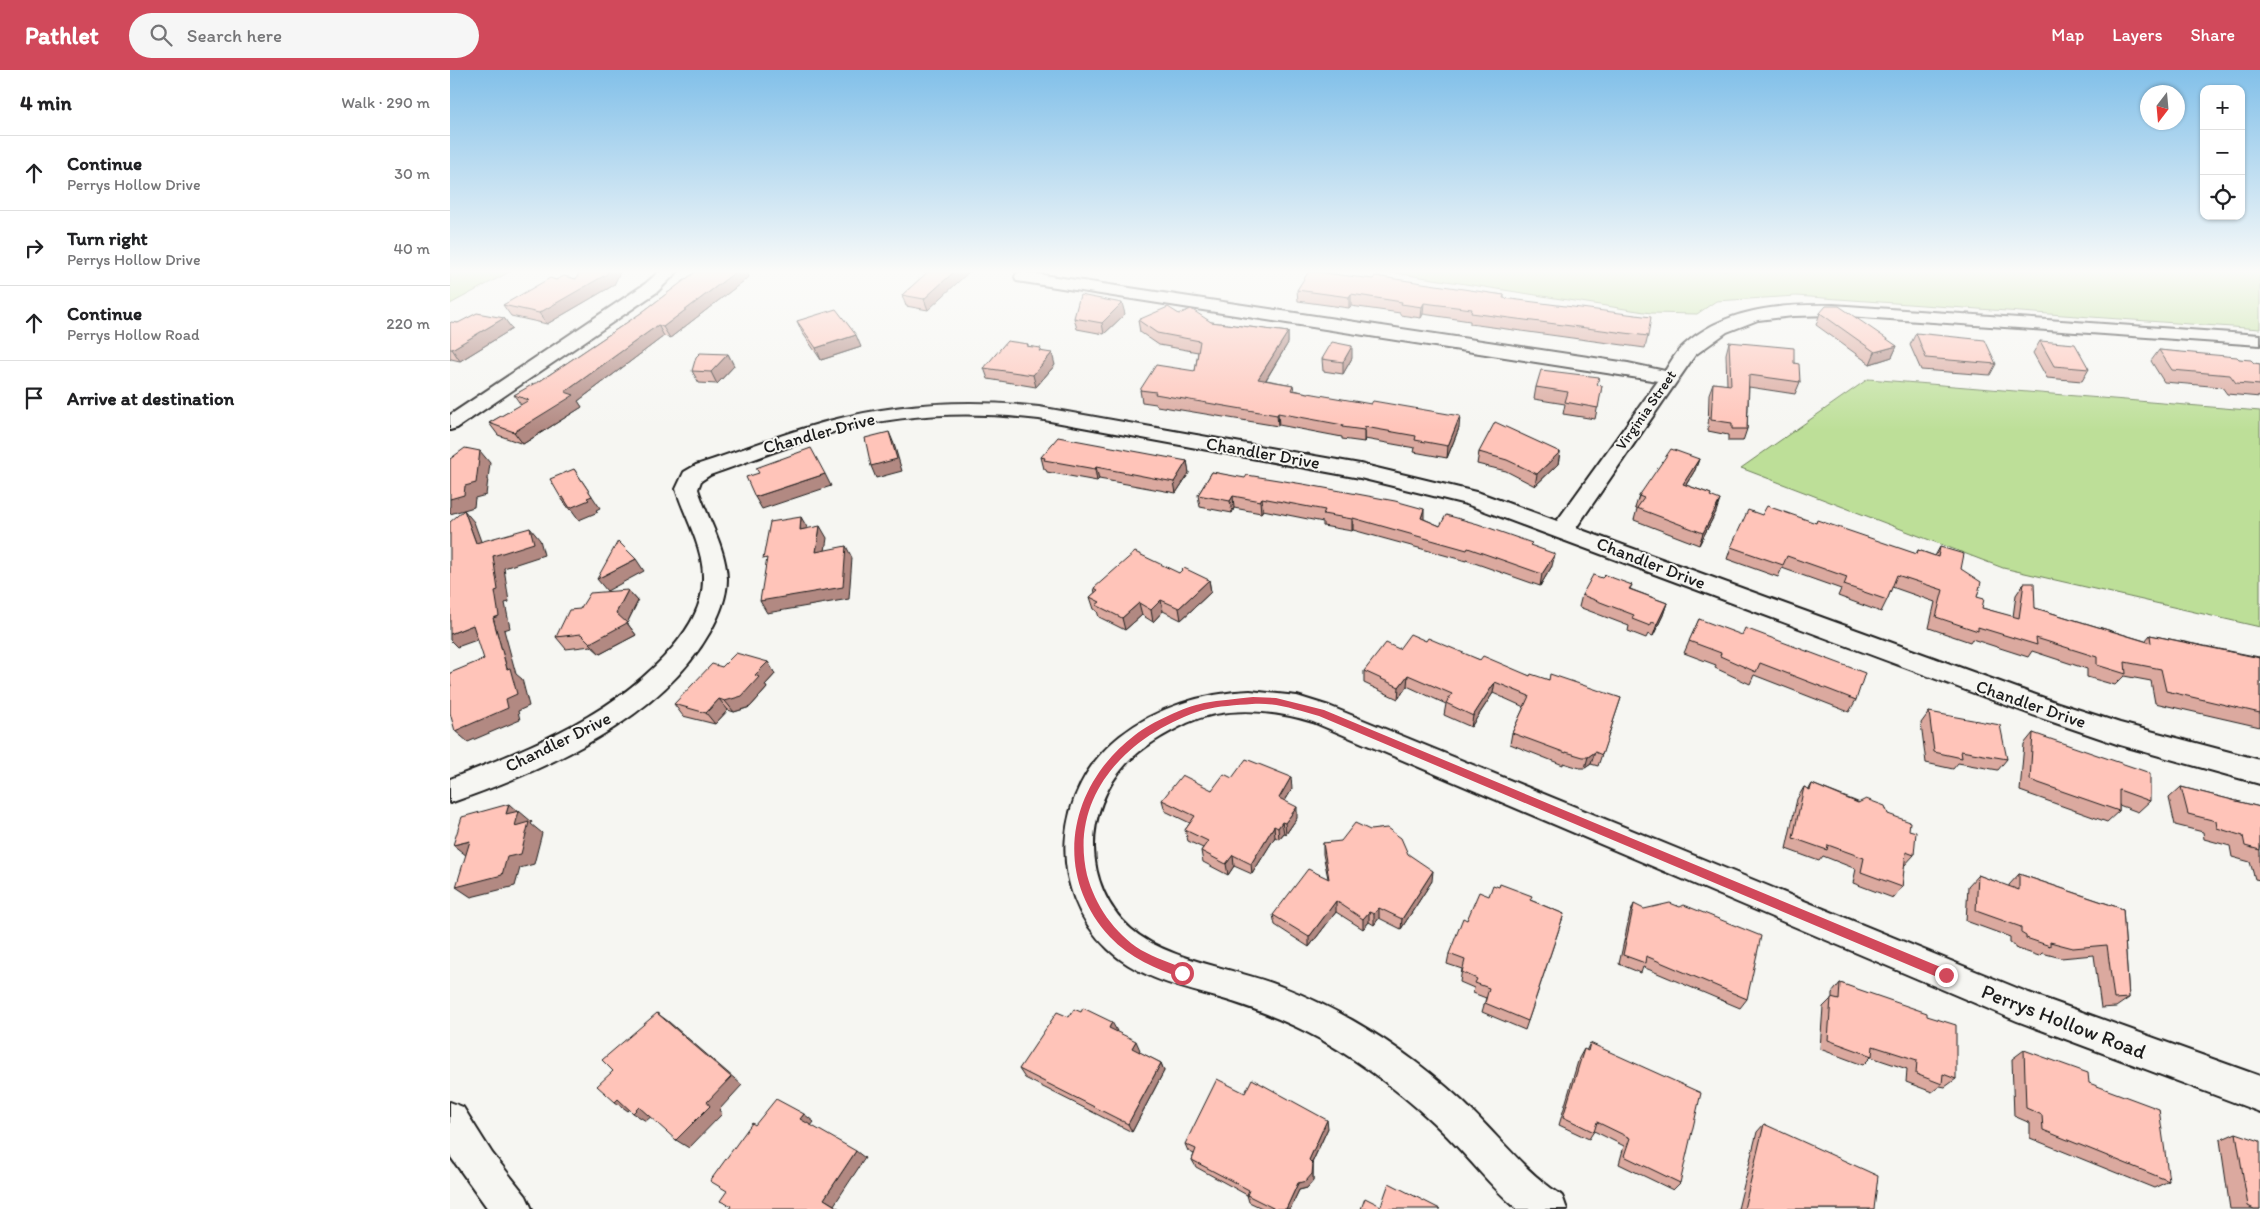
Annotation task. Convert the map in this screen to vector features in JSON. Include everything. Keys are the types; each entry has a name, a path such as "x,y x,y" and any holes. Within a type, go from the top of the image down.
{"street":[{"path":"450,424 599,323"},
{"path":"1326,323 1608,366 1668,377"},
{"name":"Virginia Street","path":"1563,530 1668,377 1688,351 1712,332 1734,323"},
{"name":"Virginia Street","path":"2026,323 2260,340"},
{"name":"Chandler Drive","path":"450,791 551,750 585,733 616,713 664,674 683,654 707,615 715,581 714,566 687,488 692,477 716,464 833,426 900,413 935,409 1006,409 1039,413 1398,478 1472,498 2050,711 2120,734 2260,772"},
{"name":"Perrys Hollow Road","path":"1548,1209 1519,1186 1428,1093 1360,1044 1308,1015 1255,993 1159,965 1136,952 1114,935 1096,912 1086,888 1080,864 1078,840 1082,817 1090,795 1111,762 1139,737 1179,715 1204,706 1229,702 1276,701 1299,706 1320,713 2028,1009 2260,1094"},
{"path":"450,1120 457,1134 496,1191 513,1209"}],"green space":[{"path":"2178,323 2260,323 2260,329"},
{"path":"1868,379 2260,411 2260,627 2003,568 1741,468"}],"building":[{"path":"450,323 495,323 452,349 450,349"},
{"path":"626,323 668,323 663,327 658,325 565,392 574,395 514,432 489,423 529,400 514,395 537,383"},
{"path":"799,323 847,323 856,335 816,348"},
{"path":"1143,323 1220,323 1288,332 1258,379 1293,385 1291,390 1371,404 1373,401 1460,416 1448,446 1415,440 1416,436 1365,427 1364,430 1342,427 1343,425 1278,413 1277,415 1140,390 1156,365 1195,371 1200,341 1157,333"},
{"path":"1549,323 1650,323 1648,336"},
{"path":"1834,323 1864,323 1897,346 1875,352"},
{"path":"1916,333 1985,340 1996,364 1926,358"},
{"path":"1007,341 1028,344 1026,346 1041,348 1039,351 1052,353 1033,375 984,368"},
{"path":"2040,341 2075,344 2089,369 2054,366"},
{"path":"1332,342 1352,346 1343,362 1322,359"},
{"path":"1729,342 1794,348 1794,363 1799,364 1800,382 1749,375 1747,429 1732,429 1732,423 1711,420 1713,383 1731,385"},
{"path":"2159,350 2251,360 2254,363 2260,364 2260,385 2236,383 2230,375 2172,370"},
{"path":"700,353 728,354 711,372 692,371 696,357"},
{"path":"1541,370 1599,377 1597,385 1602,386 1598,408 1565,402 1568,392 1536,387"},
{"path":"1495,422 1560,452 1537,474 1507,460 1479,452"},
{"path":"889,432 897,459 871,466 865,438"},
{"path":"1058,437 1187,461 1174,482 1096,467 1095,469 1044,460 1045,458 1041,457"},
{"path":"465,448 480,451 476,483 465,486 464,495 450,499 450,459"},
{"path":"811,448 825,474 755,497 746,477 759,473 756,468"},
{"path":"1671,449 1699,459 1683,484 1711,494 1710,496 1720,500 1703,533 1637,508 1644,498 1639,496"},
{"path":"574,469 592,496 587,498 589,500 570,508 563,497 561,498 550,479"},
{"path":"1212,472 1245,478 1247,475 1395,501 1424,509 1421,518 1440,526 1446,515 1532,543 1530,545 1555,554 1542,574 1468,548 1467,550 1353,518 1323,514 1325,510 1262,498 1260,501 1233,496 1230,501 1198,495"},
{"path":"1767,506 1816,523 1817,520 1917,554 1918,550 1938,557 1940,547 1964,554 1961,569 1981,582 1977,597 1984,599 1982,608 2019,618 2024,583 2034,583 2035,608 2151,643 2150,635 2260,658 2260,713 2166,691 2161,669 2125,662 2126,674 2097,665 2097,657 2036,638 2037,645 1978,627 1978,631 1936,617 1943,590 1897,575 1887,600 1844,585 1847,577 1787,556 1783,565 1731,547 1748,510 1762,515"},
{"path":"464,510 476,543 530,528 534,543 493,556 498,590 495,591 499,616 493,618 507,669 510,668 517,694 506,699 508,708 455,731 450,713 450,673 484,659 473,625 450,634 450,522"},
{"path":"801,517 800,530 820,526 816,552 846,546 843,587 760,601 767,558 763,559 770,522"},
{"path":"618,541 636,559 597,579"},
{"path":"1135,552 1179,573 1184,568 1209,580 1179,608 1161,600 1151,610 1139,603 1122,618 1096,605 1100,602 1090,597 1098,590 1094,588"},
{"path":"1593,575 1602,578 1605,575 1632,585 1629,589 1667,603 1657,624 1652,622 1650,626 1632,619 1634,615 1582,595"},
{"path":"628,590 616,613 627,623 590,643 581,634 556,637 569,610 580,609 590,593"},
{"path":"1699,619 1742,635 1745,628 1865,673 1856,700 1760,663 1756,672 1720,656 1721,653 1689,641"},
{"path":"1410,634 1426,641 1428,638 1480,660 1483,656 1530,676 1531,674 1549,680 1550,674 1621,698 1602,755 1595,752 1588,757 1583,757 1566,753 1512,733 1529,696 1495,682 1473,716 1446,703 1452,694 1408,675 1399,687 1364,671 1386,643 1399,649"},
{"path":"736,653 768,662 755,675 759,677 742,696 725,701 719,699 706,713 674,704 712,664 722,667"},
{"path":"1929,712 2000,725 2007,759 1961,751 1962,758 1934,752"},
{"path":"2033,733 2150,773 2150,801 2119,790 2119,811 2030,780"},
{"path":"1246,759 1291,777 1279,798 1297,807 1285,823 1282,822 1278,828 1274,826 1251,864 1233,855 1226,864 1201,851 1208,841 1185,830 1195,816 1162,800 1182,775 1212,790 1224,774 1232,778"},
{"path":"1812,784 1858,803 1866,799 1885,806 1888,814 1910,822 1909,830 1916,832 1914,855 1906,852 1902,887 1861,872 1864,858 1828,845 1827,850 1793,838 1804,787 1810,790"},
{"path":"2181,787 2260,807 2260,850 2245,846 2243,836 2217,828 2216,821 2188,814"},
{"path":"509,804 506,814 519,811 515,826 529,822 521,854 507,857 502,875 456,887 470,841 453,845 462,817"},
{"path":"1355,823 1370,830 1387,828 1401,838 1408,854 1433,871 1402,919 1379,908 1374,914 1369,912 1363,919 1336,901 1309,937 1273,915 1308,869 1329,879 1323,843 1341,841"},
{"path":"2019,874 2123,909 2129,998 2114,999 2107,945 2073,948 2050,942 2050,946 2026,938 2021,933 2021,927 1976,911 1978,875 2019,890"},
{"path":"1500,884 1532,896 1530,900 1564,914 1528,1021 1485,1003 1489,988 1475,983 1477,979 1462,972 1465,960 1449,954 1463,918 1467,920 1479,892 1489,896 1493,885 1499,887"},
{"path":"1670,903 1680,907 1684,905 1761,936 1747,999 1646,956 1645,963 1623,955 1634,904 1644,909"},
{"path":"1840,983 1956,1025 1956,1079 1943,1074 1942,1084 1916,1074 1917,1060 1873,1046 1872,1056 1828,1040 1831,998 1839,1000"},
{"path":"1083,1008 1112,1022 1109,1028 1136,1041 1132,1048 1161,1063 1128,1124 1019,1069 1057,1012 1069,1017 1074,1009 1081,1012"},
{"path":"657,1013 731,1077 707,1102 710,1106 676,1140 639,1107 633,1113 618,1099 615,1102 597,1086 613,1071 602,1060"},
{"path":"1590,1043 1701,1093 1680,1183 1624,1156 1630,1138 1597,1122 1594,1132 1563,1117 1584,1049 1588,1051"},
{"path":"2024,1050 2088,1073 2089,1083 2159,1109 2169,1181 2043,1130 2042,1115 2026,1108"},
{"path":"1217,1079 1245,1093 1252,1079 1327,1120 1309,1160 1313,1164 1312,1174 1306,1181 1298,1183 1286,1209 1275,1209 1247,1195 1249,1190 1192,1160 1196,1149 1185,1144"},
{"path":"776,1099 804,1114 800,1119 856,1151 824,1199 840,1209 729,1209 731,1206 720,1201 727,1191 710,1181 752,1123 755,1125"},
{"path":"1764,1124 1878,1176 1874,1209 1744,1209"},
{"path":"2236,1133 2260,1141 2260,1209 2248,1206"},
{"path":"1389,1183 1440,1209 1361,1209 1365,1198 1381,1206"}],"route":[{"path":"1182,973 1159,965 1136,952 1114,935 1096,912 1086,888 1080,864 1078,840 1082,817 1090,795 1111,762 1139,737 1158,725 1204,706 1253,700 1276,701 1320,713 1946,975"}]}
